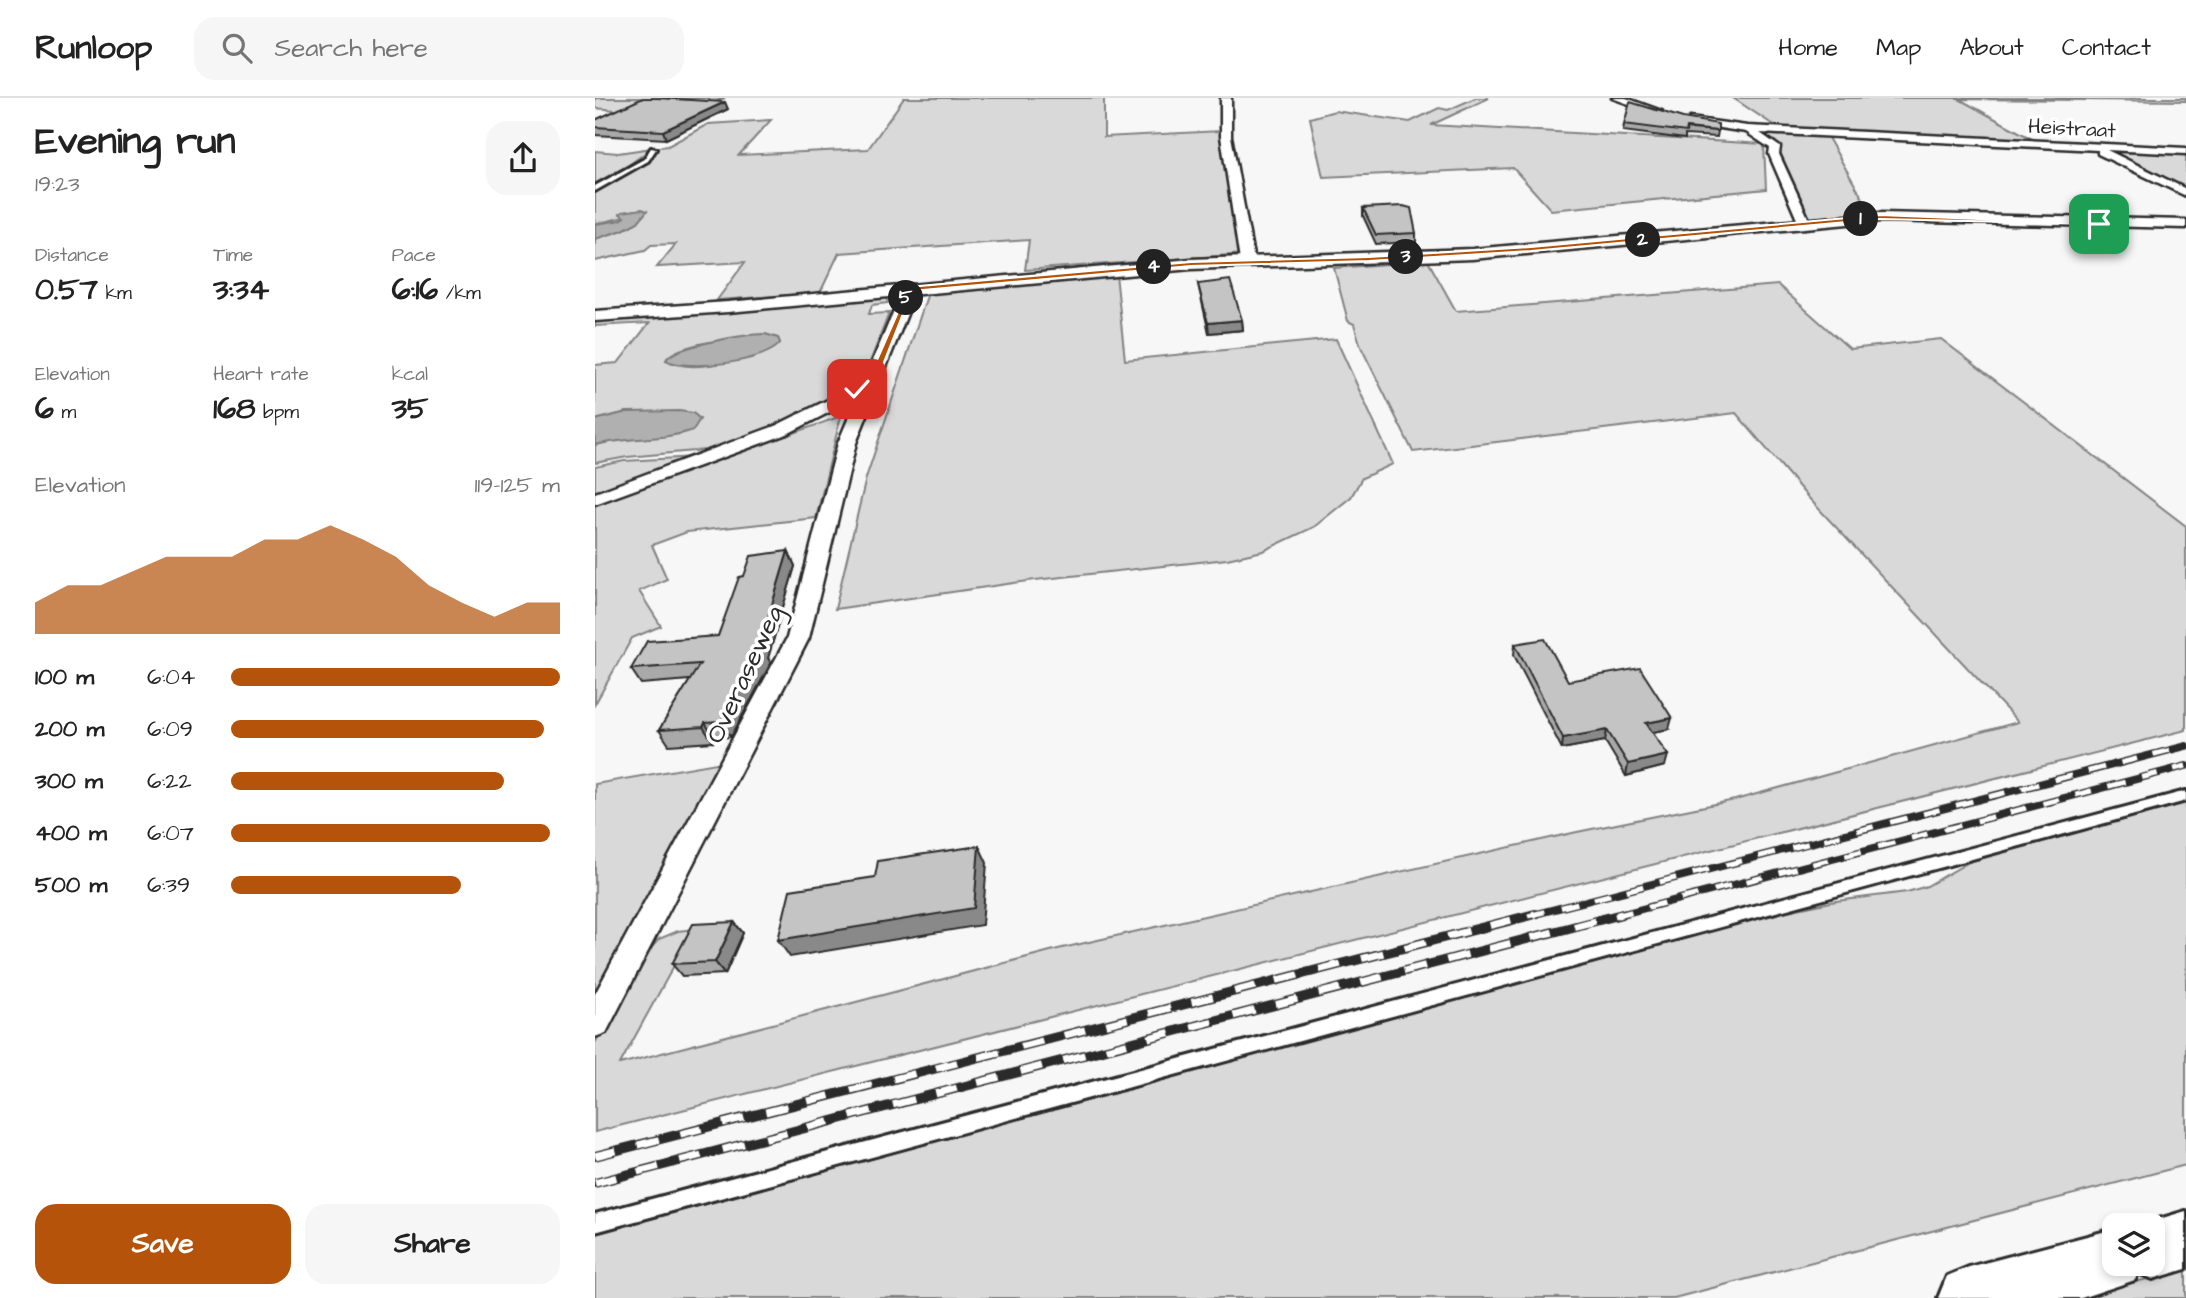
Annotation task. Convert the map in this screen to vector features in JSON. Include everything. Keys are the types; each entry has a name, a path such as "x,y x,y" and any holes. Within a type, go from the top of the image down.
{"highway":[{"path":"2165,1246 2186,1240"},
{"path":"1969,1298 2102,1262"}],"street":[{"path":"1226,98 1226,136 1247,261"},
{"name":"Heistraat","path":"1617,98 1685,120 1747,130 2186,152"},
{"name":"Heistraat","path":"1747,130 1775,147 1775,154 1805,224"},
{"path":"2096,149 2186,193"},
{"path":"595,316 727,307 1247,261 1461,254 1880,217 2186,224"},
{"name":"Overaseweg","path":"595,1023 798,638 834,484 909,289"},
{"path":"595,499 781,430 871,385"}],"lane":[{"path":"595,189 646,160 653,149"},
{"path":"595,1223 2186,796"}],"shaded area":[{"path":"595,98 725,98 678,116 595,108"},
{"path":"904,98 1104,98 1104,137 1221,131 1244,254 1025,270 1029,240 839,253 820,293 717,300 745,262 657,267 676,244 651,245 645,250 595,261 595,239 623,230 624,217 595,224 595,189 642,162 659,147 668,146 708,124 771,120 739,155 868,149"},
{"path":"1475,98 1489,98 1431,125 1764,144 1766,189 1551,210 1513,168 1323,177 1310,118 1335,111 1410,122 1439,108 1448,110"},
{"path":"1733,98 2186,98 2186,101 1959,99 2041,144 1778,128"},
{"path":"1754,131 1827,136 1863,199 1878,215 1811,220 1775,141"},
{"path":"652,148 619,172 595,184 595,151 618,153"},
{"path":"2111,152 2186,154 2186,188"},
{"path":"642,209 647,211 638,222 595,239 595,224 621,220 624,217 620,214 622,212"},
{"path":"1428,261 1456,311 1778,285 1850,349 1941,339 2186,526 2186,730 595,1132 595,1043 646,954 659,939 678,931 694,929 620,1064 1058,949 1577,832 1735,800 2018,722 1805,494 1736,413 1413,452 1361,347 1354,324 1348,321 1334,268"},
{"path":"1116,274 1125,360 1336,339 1393,464 1362,478 1351,497 1314,527 1263,551 1227,559 1035,580 835,609 866,478 928,293"},
{"path":"881,297 886,297 888,303 872,305 869,314 889,313 863,380 812,412 717,449 627,457 595,463 595,445 634,437 693,413 627,412 595,420 595,365 618,363 649,323 595,326 595,321","holes":["765,334 778,338 780,343 724,362 693,366 678,365 666,360 682,349 711,342"]},
{"path":"765,334 778,338 780,343 772,350 743,360 690,365 666,360 682,350 696,346"},
{"path":"627,412 693,413 700,419 693,430 670,436 595,445 595,420"},
{"path":"841,416 816,518 687,532 652,545 667,579 639,591 661,626 632,638 595,704 595,505"},
{"path":"696,457 595,495 595,467 624,461"},
{"path":"722,762 595,1004 595,784"},
{"path":"2186,803 2186,1165 1674,1298 595,1298 595,1234 1778,913 1836,901 1907,892 1927,886 1969,862"},
{"path":"2186,1269 2186,1298 2073,1298 2165,1276"}],"building":[{"path":"643,98 725,102 663,131 595,127 595,120"},
{"path":"1630,102 1683,118 1718,124 1718,131 1687,128 1686,132 1624,124"},
{"path":"1363,208 1411,208 1416,233 1376,235"},
{"path":"1230,280 1242,320 1208,323 1198,284"},
{"path":"788,551 759,648 762,648 721,722 705,723 703,727 659,730 700,664 631,669 647,641 718,636 739,577 744,576 751,556"},
{"path":"1545,639 1568,681 1640,668 1672,718 1646,723 1668,755 1628,764 1607,730 1563,738 1515,644"},
{"path":"979,846 974,908 778,940 790,890 875,877 878,861"},
{"path":"734,922 715,962 672,964 693,924"}],"railway":[{"path":"1528,916 2186,746"},
{"path":"1615,916 2186,766"},
{"path":"595,1156 1535,914"},
{"path":"595,1183 1622,914"}],"route":[{"path":"857,389 871,385 909,289 1191,264 1472,254 1880,217 2099,224"}]}
